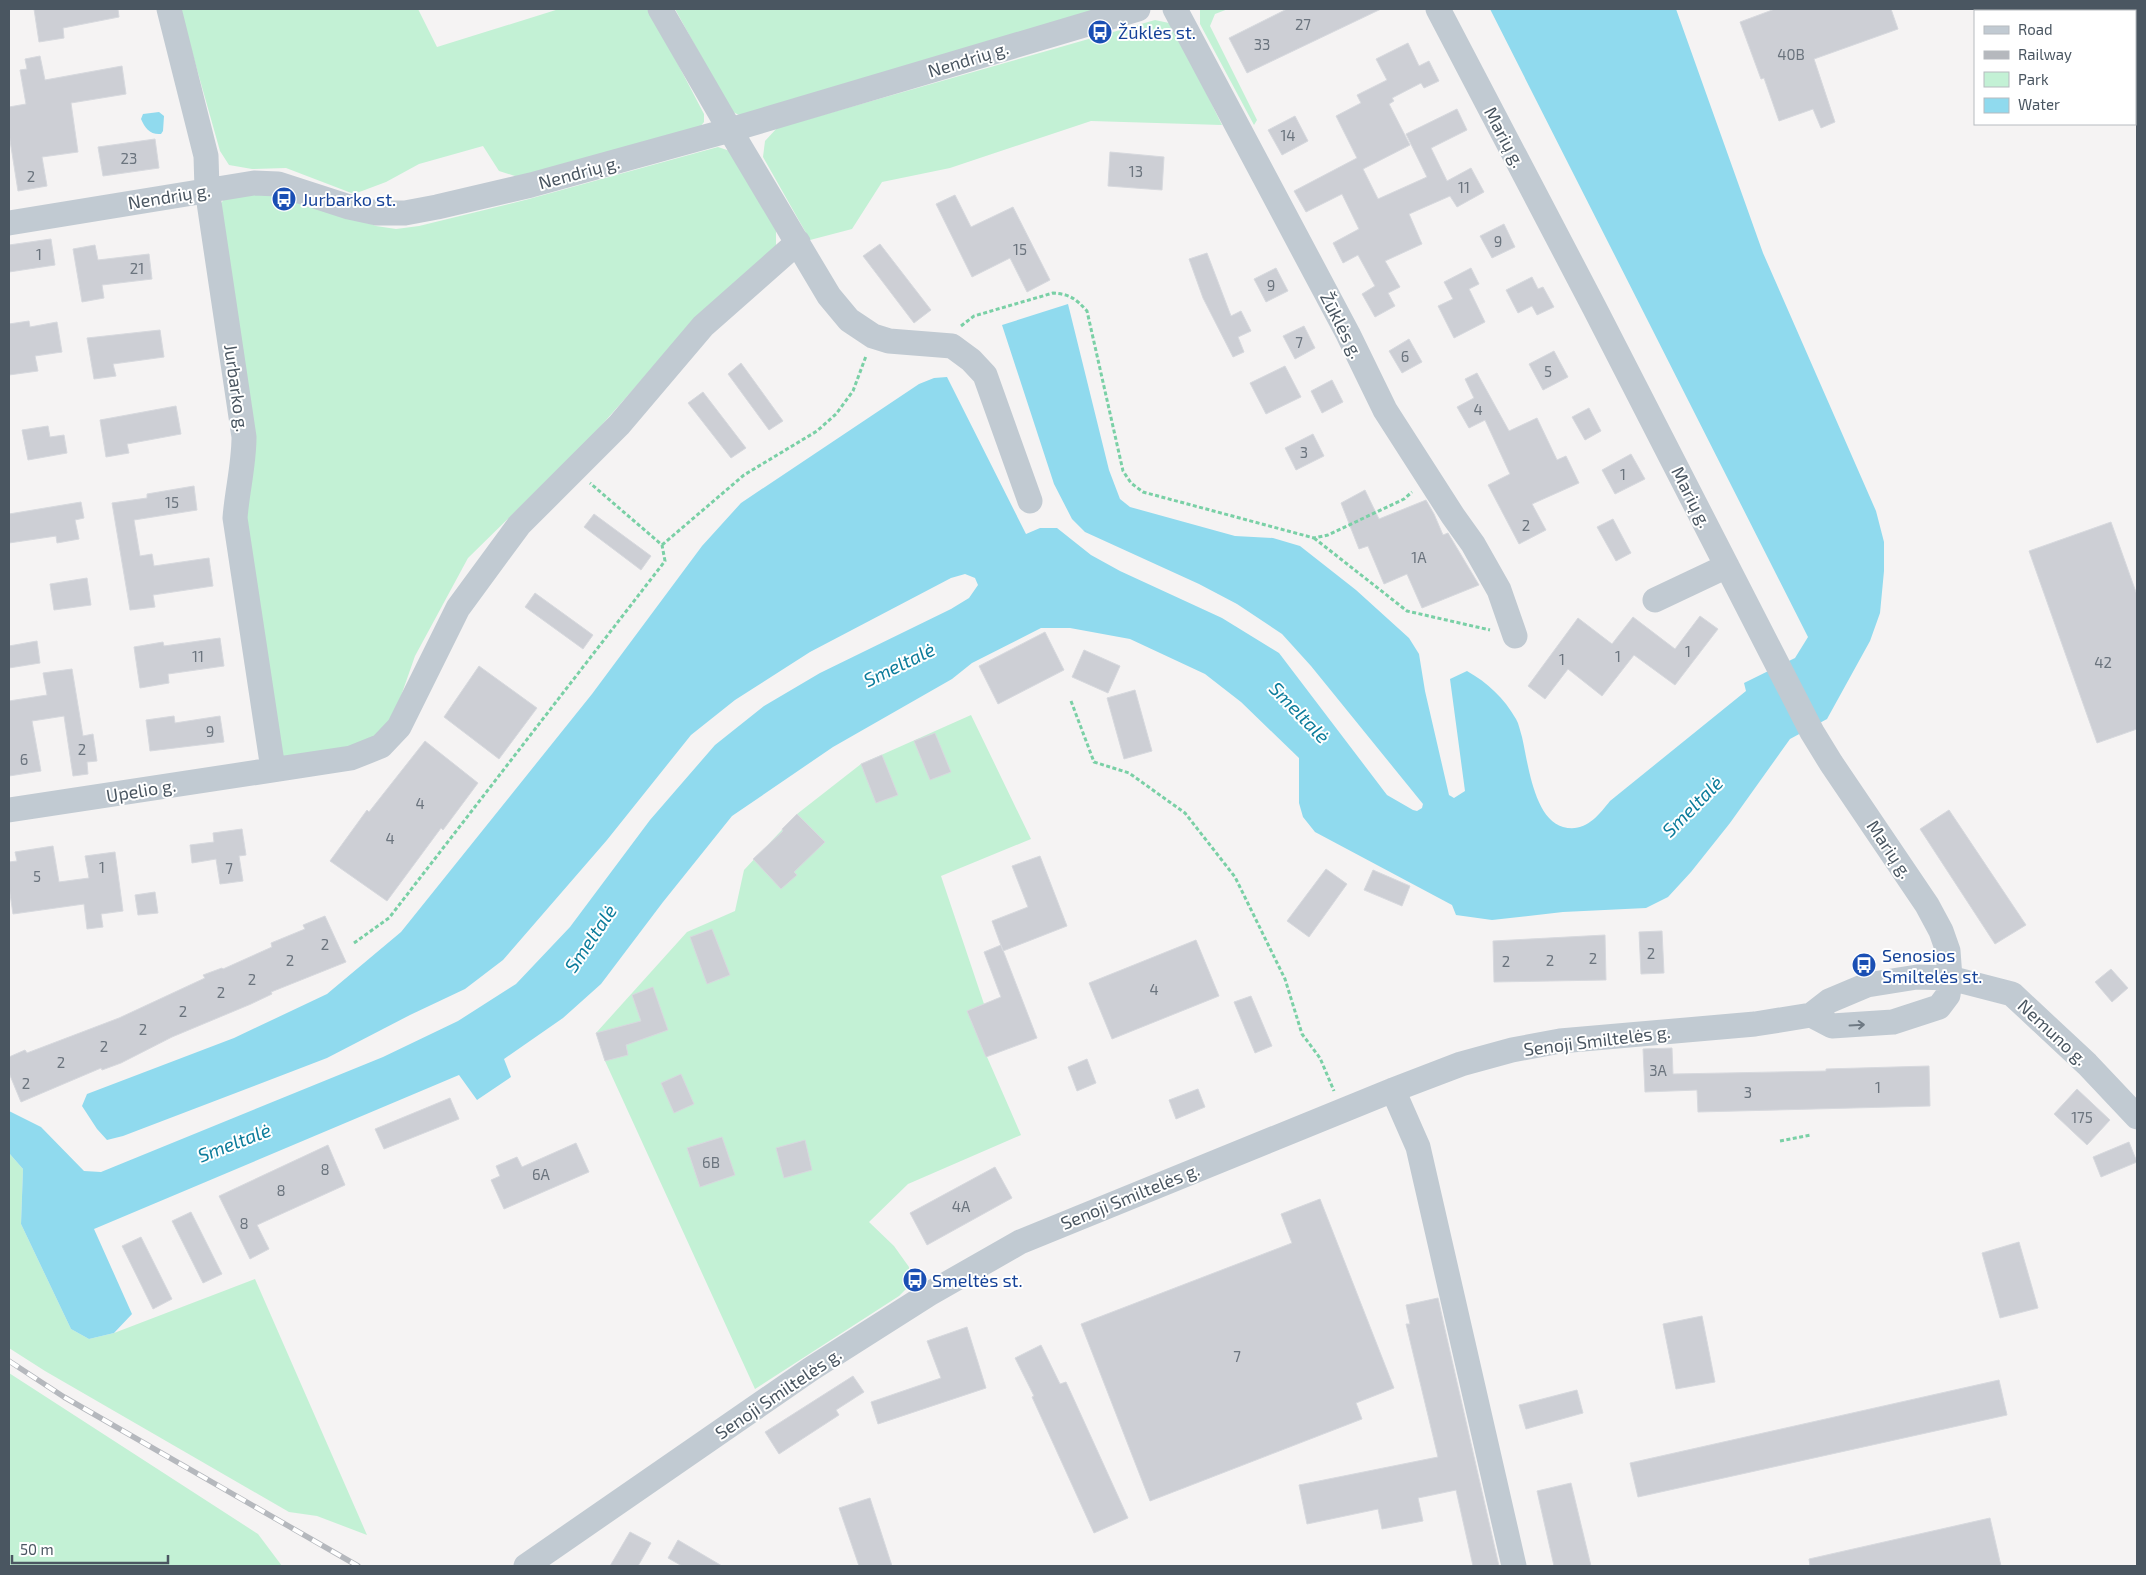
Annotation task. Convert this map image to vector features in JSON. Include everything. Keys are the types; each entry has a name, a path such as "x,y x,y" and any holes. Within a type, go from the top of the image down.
{"street":[{"name":"Jurbarko g.","path":"168,9 206,156 207,189 244,438 244,459 236,498 235,518 273,769"},
{"path":"660,9 829,296 848,320 872,336 889,341 952,346 971,360 984,375 1030,501"},
{"name":"Nendrių g.","path":"9,223 207,189 254,183 278,184 349,207 377,213 405,213 531,185 730,130 1138,9"},
{"name":"Žūklės g.","path":"1175,9 1348,334 1385,410 1428,479 1473,544 1499,590 1515,636"},
{"name":"Marių g.","path":"1438,9 1812,732 1927,904 1941,931 1948,951 1950,978"},
{"name":"Upelio g.","path":"9,810 350,758 380,746 399,727 458,608 519,525 620,425 703,326 798,242"},
{"path":"1655,600 1727,566"},
{"name":"Senoji Smiltelės g.","path":"526,1566 811,1369 929,1294 1020,1242 1052,1228 1461,1064 1512,1050 1560,1041 1755,1024 1811,1015 1829,1001 1868,986 1917,977 1950,978"},
{"path":"1811,1015 1832,1026 1893,1022 1939,1007 1948,996 1950,978"},
{"name":"Nemuno g.","path":"1950,978 2012,994 2087,1064 2137,1117"},
{"path":"1393,1090 1418,1146 1514,1566"}],"path":[{"path":"952,346 960,326 974,316 1053,293 1066,294 1075,298 1087,311 1123,471 1131,483 1143,492 1314,538 1407,611 1515,636"},
{"path":"662,546 744,476 817,431 836,414 853,391 872,336"},
{"path":"354,943 389,918 665,561 662,546 575,470"},
{"path":"1314,538 1328,535 1404,499 1428,479"},
{"path":"1072,702 1094,762 1130,773 1185,812 1235,877 1285,979 1302,1034 1320,1058 1343,1110"},
{"path":"1780,1142 1810,1135"}],"green space":[{"path":"180,9 418,9 437,47 559,9 649,9 704,114 704,122 699,128 518,177 499,171 483,146 419,164 386,182 354,194 286,168 252,169 229,165 220,151"},
{"path":"675,9 1108,9 741,116 731,111"},
{"path":"1200,9 1228,9 1215,14 1210,26 1257,120 1254,125 1200,24"},
{"path":"1155,20 1169,23 1177,34 1222,125 1091,121 950,168 882,182 852,229 810,240 763,157 765,141 777,128"},
{"path":"718,147 730,151 776,228 776,246 691,324 592,436 468,558 415,656 388,733 351,752 280,762 244,510 218,208 224,199 265,191 333,208 376,226 396,229 419,226 529,199"},
{"path":"971,715 1031,839 941,876 984,1004 967,1011 1021,1135 908,1184 869,1222 894,1246 909,1267 909,1286 899,1296 755,1389 605,1061 596,1033 687,932 735,911 744,870 797,814 861,764"},
{"path":"9,1153 23,1169 21,1224 71,1329 89,1339 114,1333 255,1279 367,1535 317,1516 289,1512 45,1371 9,1348"},
{"path":"9,1373 258,1534 282,1566 9,1566"}],"water":[{"name":"Smeltalė","path":"1490,9 1676,9 1763,253 1876,511 1884,542 1884,571 1880,613 1870,641 1827,719 1790,739 1730,823 1691,872 1668,897 1646,908 1563,912 1492,920 1456,915 1452,905 1315,832 1303,817 1299,803 1299,758 1241,702 1205,674 1130,639 1070,628 1041,628 972,663 952,679 833,747 732,816 663,902 601,984 563,1018 504,1059 511,1077 477,1100 459,1075 94,1229 132,1314 114,1333 89,1339 71,1329 21,1224 23,1169 9,1153 9,1111 41,1127 84,1171 101,1172 383,1057 458,1021 516,984 570,927 650,820 715,745 764,706 820,673 951,609 969,598 978,585 975,578 965,574 951,578 810,652 735,700 691,735 607,840 503,960 465,989 327,1058 123,1136 107,1140 97,1129 82,1106 87,1094 234,1038 327,994 401,932 592,694 702,546 741,503 919,384 934,378 947,377 1026,534 1040,528 1057,528 1091,555 1120,571 1222,618 1279,653 1387,795 1413,810 1417,811 1422,808 1423,804 1311,666 1282,634 1237,604 1199,584 1085,532 1072,519 1054,484 1002,325 1068,304 1109,470 1120,499 1130,507 1235,536 1273,538 1300,546 1356,590 1409,638 1419,654 1425,691 1449,795 1454,798 1465,791 1450,679 1467,671 1495,692 1516,719 1534,789 1545,813 1553,822 1563,827 1578,828 1590,822 1610,801 1746,691 1744,683 1795,658 1808,637"},
{"path":"159,112 164,116 161,134 148,130 141,119 143,114"}],"building":[{"path":"34,9 118,9 119,17 63,28 64,38 39,42"},
{"path":"1287,9 1381,9 1247,73 1229,38"},
{"path":"1775,9 1891,9 1898,29 1814,59 1835,122 1821,128 1813,109 1779,121 1764,78 1761,79 1740,22"},
{"path":"1408,43 1419,66 1429,61 1439,81 1424,88 1421,83 1392,98 1394,101 1389,104 1410,145 1363,169 1378,199 1427,177 1406,134 1457,109 1467,130 1431,148 1447,181 1471,168 1484,192 1457,207 1450,196 1409,214 1422,244 1385,261 1400,287 1388,293 1395,306 1375,317 1362,294 1375,286 1358,255 1343,263 1333,243 1359,229 1342,194 1306,212 1294,191 1357,158 1336,116 1361,103 1357,95 1387,80 1376,59"},
{"path":"40,56 45,80 122,66 126,94 71,103 78,152 42,157 47,186 18,191 9,134 9,107 26,104 20,70 27,69 25,59"},
{"path":"1295,116 1308,141 1282,155 1268,130"},
{"path":"155,139 159,168 103,176 98,147"},
{"path":"1110,152 1164,157 1162,190 1108,186"},
{"path":"955,195 971,227 1013,207 1050,280 1027,292 1010,258 972,277 936,204"},
{"path":"1504,224 1515,247 1492,258 1480,236"},
{"path":"51,239 55,265 9,272 9,245"},
{"path":"880,244 931,310 914,323 863,256"},
{"path":"95,245 98,260 149,254 152,279 102,285 104,298 82,302 73,249"},
{"path":"1207,253 1231,316 1241,311 1251,331 1238,337 1244,352 1233,357 1203,298 1189,259"},
{"path":"1276,268 1288,291 1266,302 1254,279"},
{"path":"1471,268 1479,284 1469,289 1485,322 1454,338 1438,306 1453,299 1444,282"},
{"path":"1532,277 1538,289 1543,287 1554,307 1537,315 1532,306 1518,313 1506,290"},
{"path":"29,321 30,327 57,322 62,352 35,356 38,371 9,375 9,324"},
{"path":"1304,326 1315,348 1295,359 1283,336"},
{"path":"160,330 164,357 113,364 116,376 94,379 87,338"},
{"path":"1409,339 1422,362 1402,373 1389,351"},
{"path":"1554,351 1568,377 1543,390 1529,364"},
{"path":"741,363 783,421 769,430 728,374"},
{"path":"1285,366 1301,397 1266,414 1250,383"},
{"path":"1477,373 1509,431 1537,418 1557,460 1566,456 1579,483 1532,504 1546,530 1519,544 1488,485 1510,474 1485,420 1469,428 1457,407 1474,398 1465,379"},
{"path":"1332,380 1343,402 1322,413 1311,391"},
{"path":"703,392 746,448 731,458 688,403"},
{"path":"176,406 181,434 127,444 129,453 106,457 100,420"},
{"path":"1589,408 1601,431 1585,440 1572,417"},
{"path":"48,426 50,437 64,435 67,453 28,460 22,430"},
{"path":"1313,434 1324,456 1296,470 1285,448"},
{"path":"1631,454 1645,479 1615,494 1602,470"},
{"path":"194,486 197,510 134,520 140,556 152,554 154,566 209,558 213,586 153,595 155,607 130,610 112,503 147,498 147,494"},
{"path":"1365,490 1379,519 1426,500 1443,535 1448,533 1479,585 1422,608 1407,574 1384,584 1368,546 1359,549 1341,503"},
{"path":"81,502 84,518 75,520 79,539 57,543 56,536 9,543 9,514"},
{"path":"594,514 651,556 641,570 584,527"},
{"path":"1613,519 1631,553 1616,561 1597,527"},
{"path":"2111,522 2137,595 2137,729 2097,743 2029,551"},
{"path":"87,578 91,605 54,610 50,584"},
{"path":"535,593 593,635 583,649 525,607"},
{"path":"1700,616 1718,629 1675,685 1634,655 1602,696 1568,669 1545,699 1528,686 1578,618 1612,644 1633,617 1675,649"},
{"path":"1045,632 1064,670 998,704 979,666"},
{"path":"220,638 224,666 168,674 169,683 140,688 134,647 163,642 164,646"},
{"path":"37,641 40,663 9,668 9,646"},
{"path":"1084,650 1120,666 1108,693 1072,677"},
{"path":"479,666 537,708 499,759 444,717"},
{"path":"72,669 83,736 93,734 97,761 87,762 88,774 73,776 64,716 32,721 41,771 9,776 9,701 47,695 43,673"},
{"path":"1135,690 1152,751 1124,759 1107,698"},
{"path":"174,716 175,723 220,716 224,742 150,751 146,720"},
{"path":"935,733 951,772 930,780 914,741"},
{"path":"425,741 478,783 443,830 441,828 387,901 330,861 367,810 369,812"},
{"path":"882,755 898,795 876,803 861,764"},
{"path":"1949,810 2026,925 1995,944 1920,829"},
{"path":"797,814 825,842 794,872 797,875 781,889 753,859 783,831 782,829"},
{"path":"242,829 246,855 239,856 243,881 220,884 216,859 192,863 190,845 214,842 213,833"},
{"path":"53,846 59,882 89,878 85,856 115,852 123,911 101,914 103,927 87,929 84,904 13,914 9,887 9,862 17,861 15,852"},
{"path":"1040,856 1067,926 1003,951 992,921 1028,907 1012,866"},
{"path":"1326,869 1347,884 1309,937 1287,921"},
{"path":"1373,870 1410,886 1402,906 1364,890"},
{"path":"155,892 158,913 138,915 135,895"},
{"path":"325,916 346,962 271,992 272,994 251,1004 172,1037 121,1063 102,1070 101,1068 21,1102 9,1073 9,1057 25,1050 27,1053 119,1018 205,978 203,975 223,969 272,947 271,943 305,929 303,925"},
{"path":"712,929 730,975 707,984 690,937"},
{"path":"1662,931 1664,973 1641,974 1639,932"},
{"path":"1605,935 1606,980 1494,982 1493,941"},
{"path":"1196,940 1219,996 1112,1039 1089,983"},
{"path":"1001,945 1037,1038 986,1057 967,1011 1001,997 984,952"},
{"path":"2111,969 2128,988 2112,1002 2095,982"},
{"path":"653,987 668,1030 626,1045 628,1055 605,1061 596,1033 641,1021 632,995"},
{"path":"1251,996 1272,1046 1255,1053 1234,1002"},
{"path":"1672,1048 1673,1074 1826,1071 1826,1069 1929,1066 1930,1106 1698,1112 1697,1090 1645,1092 1643,1049"},
{"path":"1087,1059 1096,1083 1077,1091 1068,1067"},
{"path":"681,1074 694,1104 674,1113 661,1083"},
{"path":"1198,1089 1205,1107 1176,1119 1169,1100"},
{"path":"2077,1089 2110,1120 2087,1145 2054,1114"},
{"path":"450,1098 459,1119 384,1149 375,1129"},
{"path":"722,1137 735,1175 700,1187 687,1148"},
{"path":"805,1140 812,1170 784,1178 776,1148"},
{"path":"2129,1142 2137,1162 2101,1177 2093,1157"},
{"path":"576,1143 589,1172 504,1209 491,1180 500,1176 496,1166 517,1157 522,1167"},
{"path":"328,1145 345,1185 257,1225 269,1249 250,1259 219,1196"},
{"path":"995,1167 1012,1198 927,1245 910,1213"},
{"path":"1320,1199 1394,1388 1356,1403 1362,1419 1150,1501 1081,1324 1292,1243 1281,1214"},
{"path":"191,1212 222,1274 203,1283 172,1221"},
{"path":"141,1237 172,1299 153,1309 122,1246"},
{"path":"2019,1242 2038,1308 2000,1318 1982,1253"},
{"path":"1438,1298 1499,1566 1473,1566 1456,1490 1418,1498 1423,1521 1382,1529 1378,1509 1307,1524 1299,1485 1438,1457 1406,1324 1410,1324 1406,1305"},
{"path":"1702,1316 1715,1382 1676,1389 1663,1324"},
{"path":"967,1327 986,1388 878,1424 871,1402 941,1378 927,1341"},
{"path":"1041,1345 1060,1384 1066,1382 1128,1518 1094,1533 1032,1397 1034,1396 1015,1358"},
{"path":"853,1376 864,1392 836,1410 839,1415 779,1454 765,1432"},
{"path":"1999,1380 2007,1415 1638,1497 1630,1463"},
{"path":"1577,1390 1583,1413 1526,1429 1519,1405"},
{"path":"1571,1483 1591,1566 1554,1566 1537,1491"},
{"path":"870,1498 892,1566 859,1566 839,1508"},
{"path":"1990,1518 2001,1566 1810,1566 1809,1559"},
{"path":"630,1532 651,1543 638,1566 610,1566"},
{"path":"678,1540 722,1566 682,1566 668,1558"}],"railway":[{"path":"9,1361 64,1397 358,1566"}],"place":[{"name":"Žūklės st.","path":"1100,32"},
{"name":"Jurbarko st.","path":"284,199"},
{"name":"Senosios Smiltelės st.","path":"1864,965"},
{"name":"Smeltės st.","path":"915,1280"}]}
